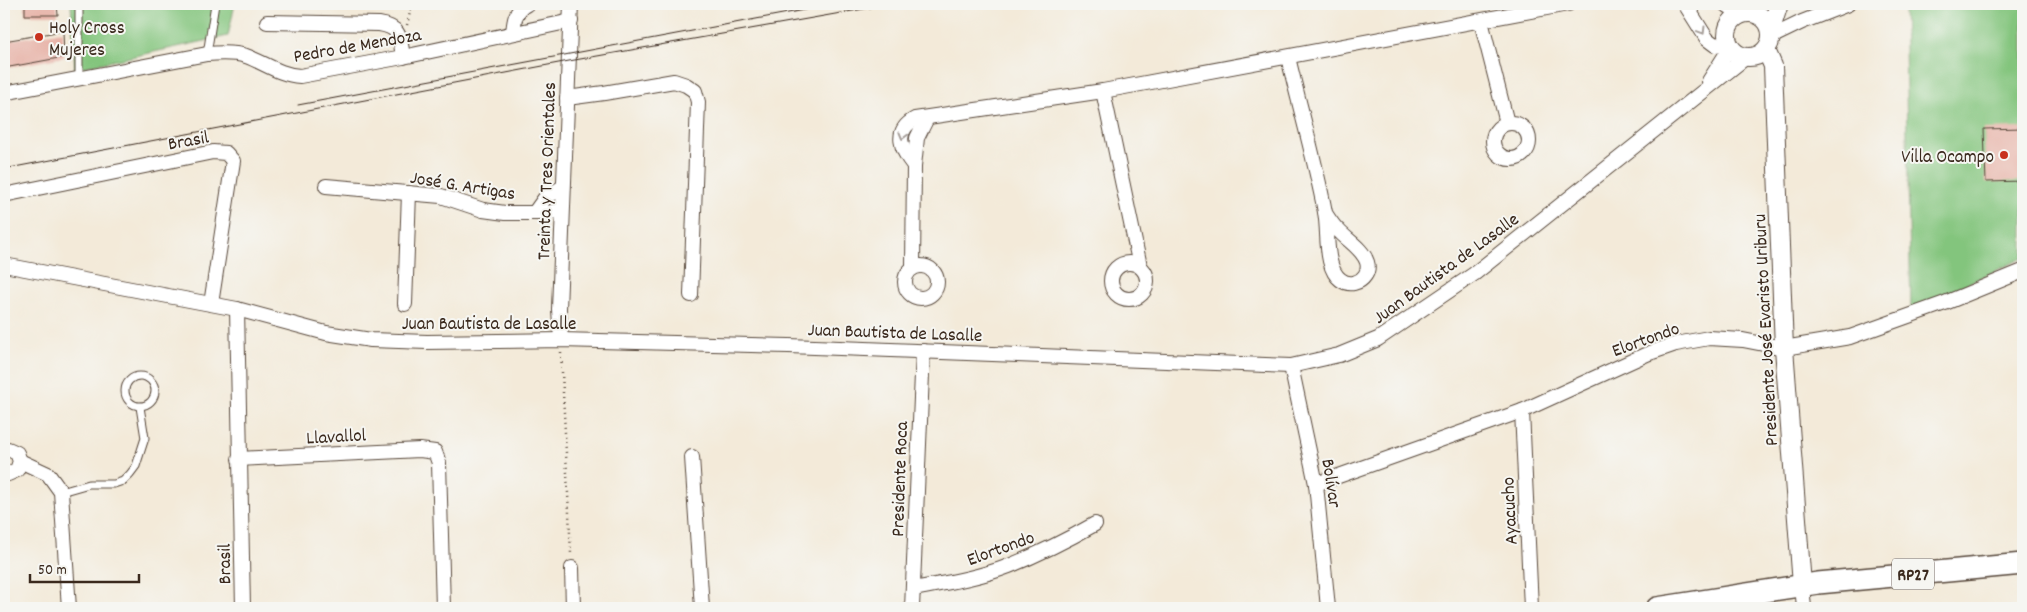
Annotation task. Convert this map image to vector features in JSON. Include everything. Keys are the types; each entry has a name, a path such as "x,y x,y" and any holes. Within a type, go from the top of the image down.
{"main road":[{"name":"RP27","path":"1657,608 1802,585 2023,564"}],"street":[{"path":"513,33 514,18 522,6 527,4"},
{"name":"Treinta y Tres Orientales","path":"561,340 559,308 571,4"},
{"path":"913,268 914,166 904,154 901,146 903,132 908,123 915,119 1103,91 1568,4"},
{"path":"1686,4 1707,39 1716,45 1729,45"},
{"path":"1725,4 1755,10 1763,17 1769,39"},
{"path":"1755,10 1732,20 1726,37 1729,45 1737,54 1746,58 1760,55 1769,39 1779,4"},
{"path":"1769,39 1802,22 1848,4"},
{"name":"Pedro de Mendoza","path":"4,93 207,54 227,53 244,56 288,76 300,76 404,57 571,20"},
{"path":"1480,21 1507,123"},
{"path":"267,22 379,24 390,26 398,31 404,57"},
{"name":"Presidente José Evaristo Uriburu","path":"1769,39 1773,66 1784,348 1804,608"},
{"name":"Juan Bautista de Lasalle","path":"1703,90 1729,45"},
{"path":"1288,57 1325,213 1329,256 1333,271 1339,280 1351,284 1357,282 1365,275 1367,261 1363,254 1338,230 1325,213"},
{"name":"Juan Bautista de Lasalle","path":"4,265 237,309 326,333 371,340 427,342 561,340 922,351 1291,366 1339,356 1378,339 1474,274 1703,90 1746,58"},
{"path":"567,98 604,94 674,81 686,85 694,92 698,102 691,295"},
{"path":"1103,91 1140,266"},
{"name":"Brasil","path":"4,195 213,152 226,153 233,161 211,304"},
{"name":"José G. Artigas","path":"326,186 441,196 483,210 505,213 562,210"},
{"name":"José G. Artigas","path":"535,212 545,198 563,186"},
{"path":"405,304 409,193"},
{"name":"Elortondo","path":"1316,484 1522,412 1647,354 1676,344 1709,338 1743,340 1784,348 1850,338 1945,303 2023,271"},
{"name":"Brasil","path":"237,309 243,608"},
{"name":"Presidente Roca","path":"912,608 922,351"},
{"name":"Bolívar","path":"1291,366 1316,484 1328,608"},
{"name":"Ayacucho","path":"1522,412 1531,608"},
{"path":"4,450 8,448 17,452 20,461 17,470 8,474 4,472"},
{"name":"Llavallol","path":"239,458 420,450 435,452 439,463 443,608"},
{"path":"692,457 702,608"},
{"path":"20,461 48,474 61,492 68,608"},
{"name":"Elortondo","path":"913,589 961,581 1008,567 1053,548 1095,524"},
{"path":"572,568 573,608"}],"lane":[{"path":"79,4 79,79"},
{"path":"207,54 215,4"},
{"path":"135,376 143,376 154,385 153,400 147,405 140,407 127,401 124,394 125,386 135,376"},
{"path":"61,492 89,484 114,484 123,481 130,474 136,466 145,438 140,407"}],"path":[{"path":"398,31 408,24 412,4"},
{"path":"561,340 572,568"}],"green space":[{"path":"71,4 235,4 228,36 75,69"},
{"name":"Villa Ocampo","path":"1904,4 2023,4 2023,258 1911,310"}],"building":[{"path":"25,4 57,4 58,15 25,15"},
{"path":"63,31 64,57 4,68 4,41"},
{"name":"Villa Ocampo","path":"2023,128 2023,181 1986,182 1984,129"}],"tram line":[{"path":"298,105 836,4"},
{"path":"4,169 569,61 892,4"}],"place":[{"name":"Holy Cross Mujeres","path":"39,37"},
{"name":"Villa Ocampo","path":"2004,155"}]}
